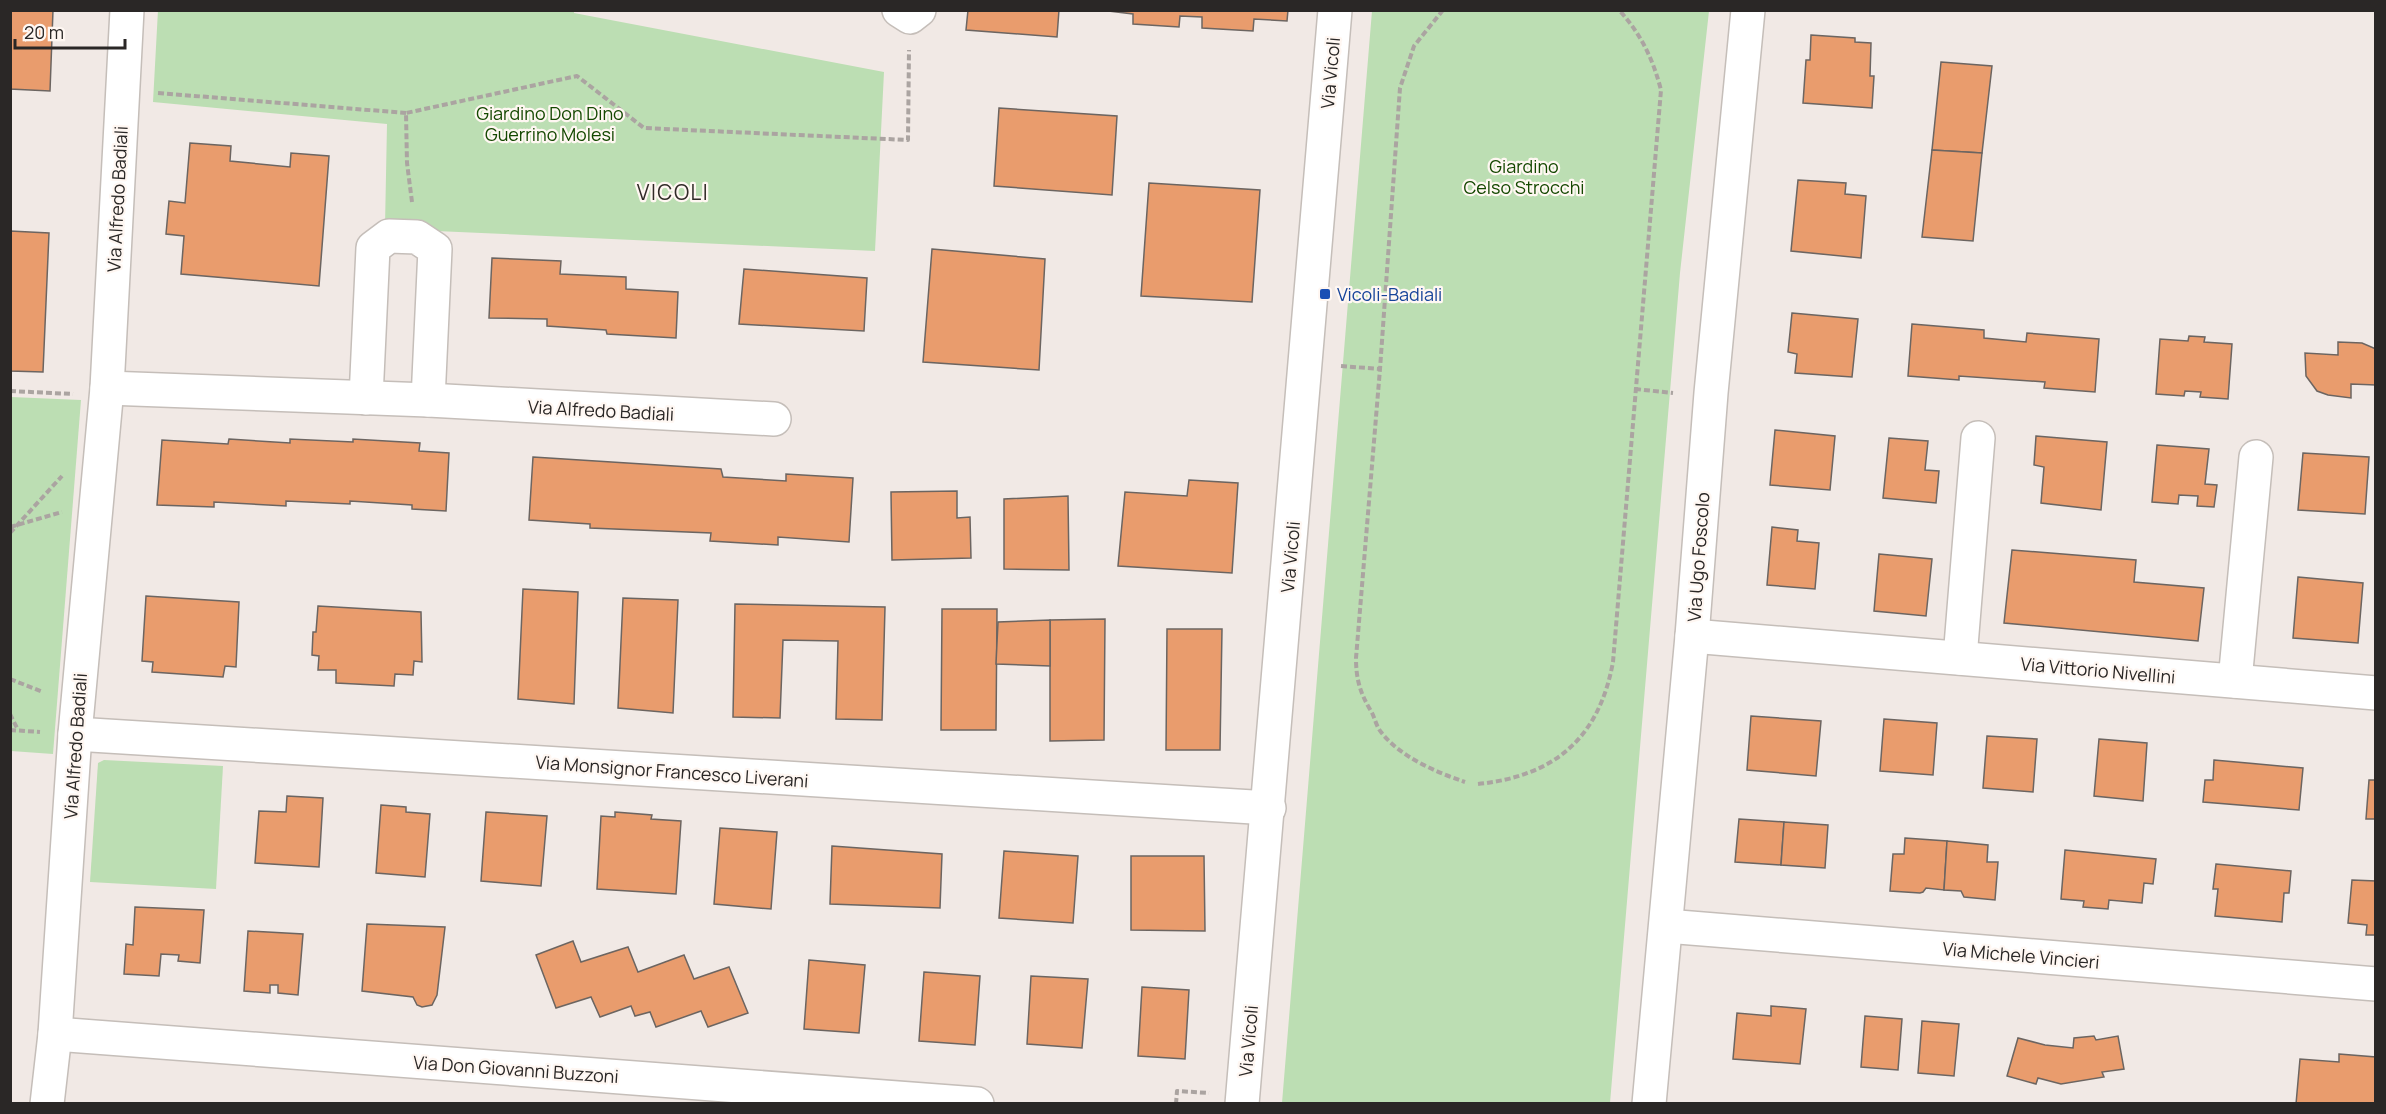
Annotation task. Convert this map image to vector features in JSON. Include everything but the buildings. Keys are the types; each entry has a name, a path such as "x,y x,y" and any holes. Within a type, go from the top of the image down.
{"street":[{"name":"Via Alfredo Badiali","path":"47,1104 55,1034 62,733 106,388 127,10"},
{"name":"Via Vicoli","path":"1242,1104 1269,808 1335,10"},
{"name":"Via Ugo Foscolo","path":"1649,1104 1692,636 1711,393 1748,10"},
{"path":"366,398 373,248 389,236 417,237 435,249 428,400"},
{"name":"Via Alfredo Badiali","path":"106,388 428,400 774,419"},
{"path":"1960,658 1978,438"},
{"path":"2235,681 2256,457"},
{"name":"Via Vittorio Nivellini","path":"1692,636 2376,693"},
{"name":"Via Monsignor Francesco Liverani","path":"62,733 1269,808"},
{"name":"Via Michele Vincieri","path":"1666,926 2376,984"},
{"name":"Via Don Giovanni Buzzoni","path":"55,1034 977,1104"}],"path":[{"path":"1443,10 1414,46 1400,88 1356,679 1380,731 1393,744 1425,767 1465,782"},
{"path":"1478,784 1524,776 1550,763 1586,732 1608,688 1613,662 1661,90 1647,49 1635,28 1620,10"},
{"path":"153,93 405,113 577,76 644,128 908,140 909,13"},
{"path":"405,113 407,163 417,237"},
{"path":"1334,366 1380,369"},
{"path":"1635,389 1673,393"},
{"path":"10,391 74,394"},
{"path":"10,534 67,471"},
{"path":"10,527 64,511"},
{"path":"10,679 52,695"},
{"path":"10,714 18,730"},
{"path":"10,730 62,733"}],"green space":[{"name":"Giardino Don Dino Guerrino Molesi","path":"158,10 574,11 574,13 884,72 875,251 436,231 385,226 387,124 153,102"},
{"name":"Giardino Celso Strocchi","path":"1372,11 1709,11 1680,273 1610,1103 1282,1103"},
{"path":"11,397 81,400 53,754 11,751"},
{"path":"104,760 223,766 216,889 90,882 98,763"}],"place":[{"name":"Vicoli-Badiali","path":"1325,294"}],"district":[{"name":"VICOLI","path":"673,192"}]}
